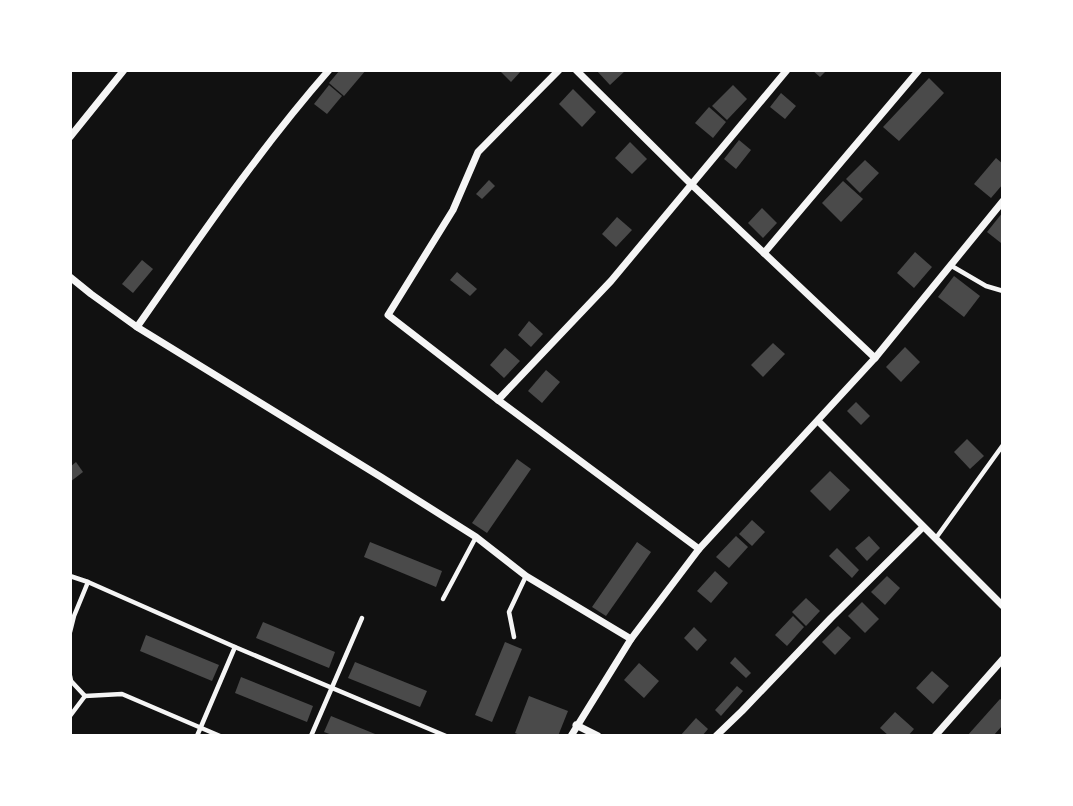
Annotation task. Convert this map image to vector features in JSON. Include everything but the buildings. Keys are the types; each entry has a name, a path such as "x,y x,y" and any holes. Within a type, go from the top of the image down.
{"street":[{"path":"70,137 124,70"},
{"path":"136,327 231,193 329,70"},
{"path":"559,70 478,152 453,210 388,315 699,549"},
{"path":"576,70 692,186 875,358"},
{"path":"498,400 611,281 787,70"},
{"path":"764,253 919,70"},
{"path":"571,736 631,639 699,549 875,358 1003,201"},
{"path":"70,277 90,295 136,327 476,537 526,576 631,639"},
{"path":"818,421 1003,606"},
{"path":"716,736 923,527"},
{"path":"935,736 1003,659"},
{"path":"576,725 598,736"}],"lane":[{"path":"950,265 986,286 1003,291"},
{"path":"935,539 1003,445"},
{"path":"443,599 476,537"},
{"path":"70,576 433,734 446,736"},
{"path":"514,637 509,612 526,576"},
{"path":"70,632 88,582"},
{"path":"311,736 362,618"},
{"path":"197,736 234,647"},
{"path":"70,676 71,681 85,696"},
{"path":"85,696 122,694 220,736"},
{"path":"70,716 85,696"}]}
